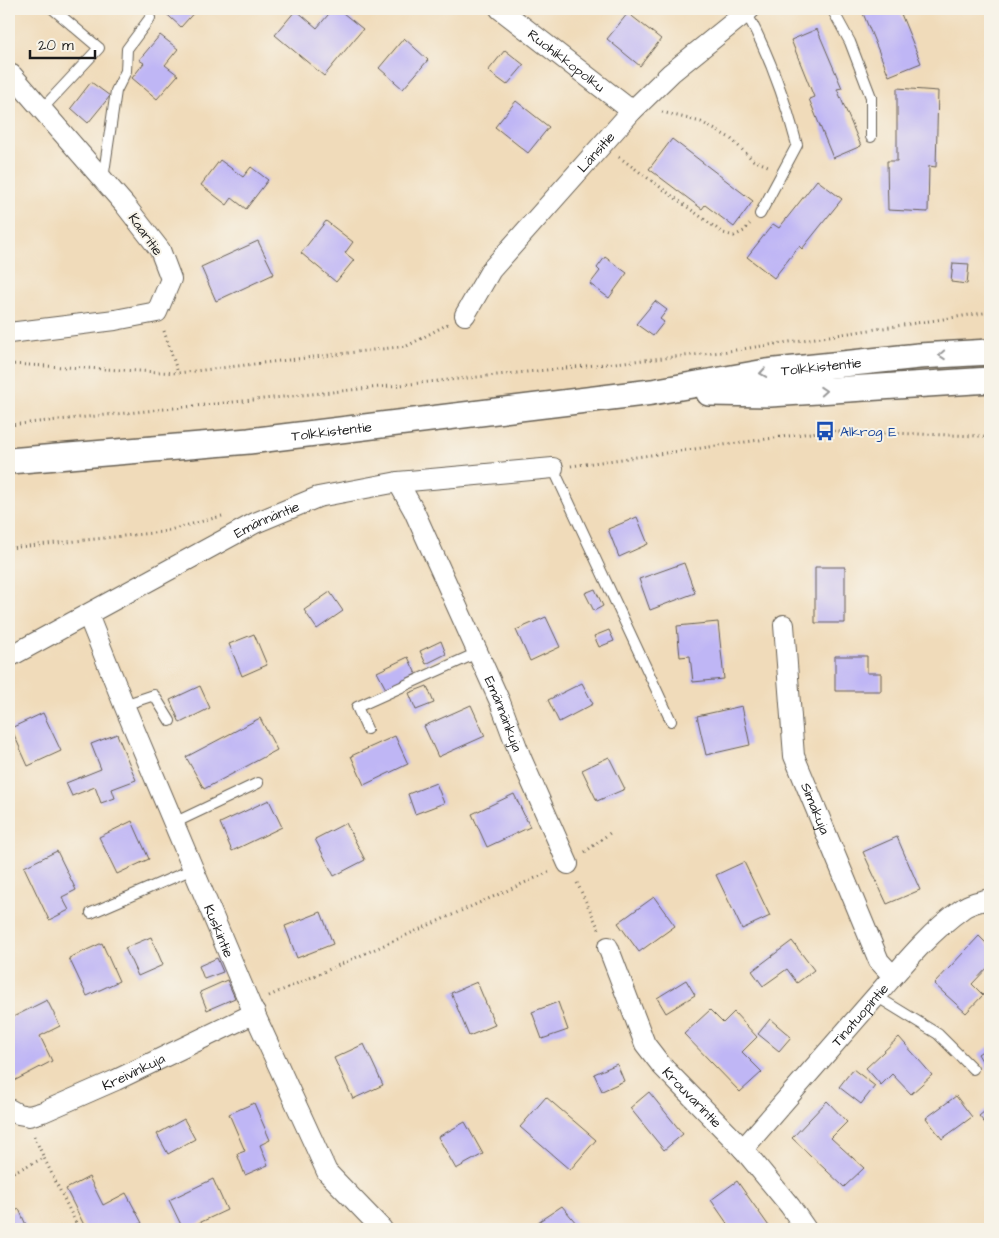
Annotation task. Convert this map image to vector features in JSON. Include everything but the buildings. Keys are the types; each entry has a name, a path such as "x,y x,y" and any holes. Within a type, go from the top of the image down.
{"street":[{"name":"Ruohikkopolku","path":"500,9 632,111"},
{"name":"Länsitie","path":"465,315 491,270 632,111 671,72 748,11"},
{"name":"Kaaritie","path":"12,75 103,180 160,250 171,279 157,312"},
{"path":"9,333 116,320 157,312"},
{"name":"Tolkkistentie","path":"9,460 249,441 652,392 766,372 919,356 990,352"},
{"name":"Tolkkistentie","path":"652,392 770,394 990,380"},
{"name":"Emännäntie","path":"9,657 255,523 318,497 398,482 553,468"},
{"name":"Emännänkuja","path":"398,482 414,511 500,702 521,758 568,864"},
{"name":"Kuskintie","path":"88,615 252,1008 327,1172 382,1229"},
{"name":"Simakuja","path":"784,625 794,756 879,961 893,976"},
{"name":"Tinatuopintie","path":"743,1149 893,976 946,921 964,907 977,901 990,899"},
{"name":"Krouvarintie","path":"608,947 645,1044 662,1066 743,1149 790,1206 806,1229"},
{"name":"Kreivinkuja","path":"29,1116 43,1112 116,1080 252,1008"},
{"path":"9,1109 18,1114 29,1116"}],"lane":[{"path":"42,109 99,48 54,9"},
{"path":"832,9 850,42 871,97 871,137"},
{"path":"748,11 790,116 797,145 760,214"},
{"path":"103,180 116,91 126,71 127,50 150,18"},
{"path":"553,468 671,721"},
{"path":"367,729 357,707 477,653"},
{"path":"124,705 154,695 170,721"},
{"path":"174,823 258,783"},
{"path":"91,913 193,869"},
{"path":"876,996 938,1034 973,1069"}],"path":[{"path":"632,111 650,110 672,113 701,122 730,138 753,160 782,172"},
{"path":"602,144 722,233 734,236 744,232 760,214"},
{"path":"157,312 178,373"},
{"path":"9,425 722,352 990,312"},
{"path":"9,364 178,373 407,346 465,315"},
{"path":"553,468 825,431 981,436 990,439"},
{"path":"9,548 162,532 225,515"},
{"path":"252,1008 568,864 610,833"},
{"path":"568,864 608,947"},
{"path":"29,1116 33,1134 79,1229"},
{"path":"9,1174 44,1158"}],"place":[{"name":"Alkrog E","path":"825,431"}]}
